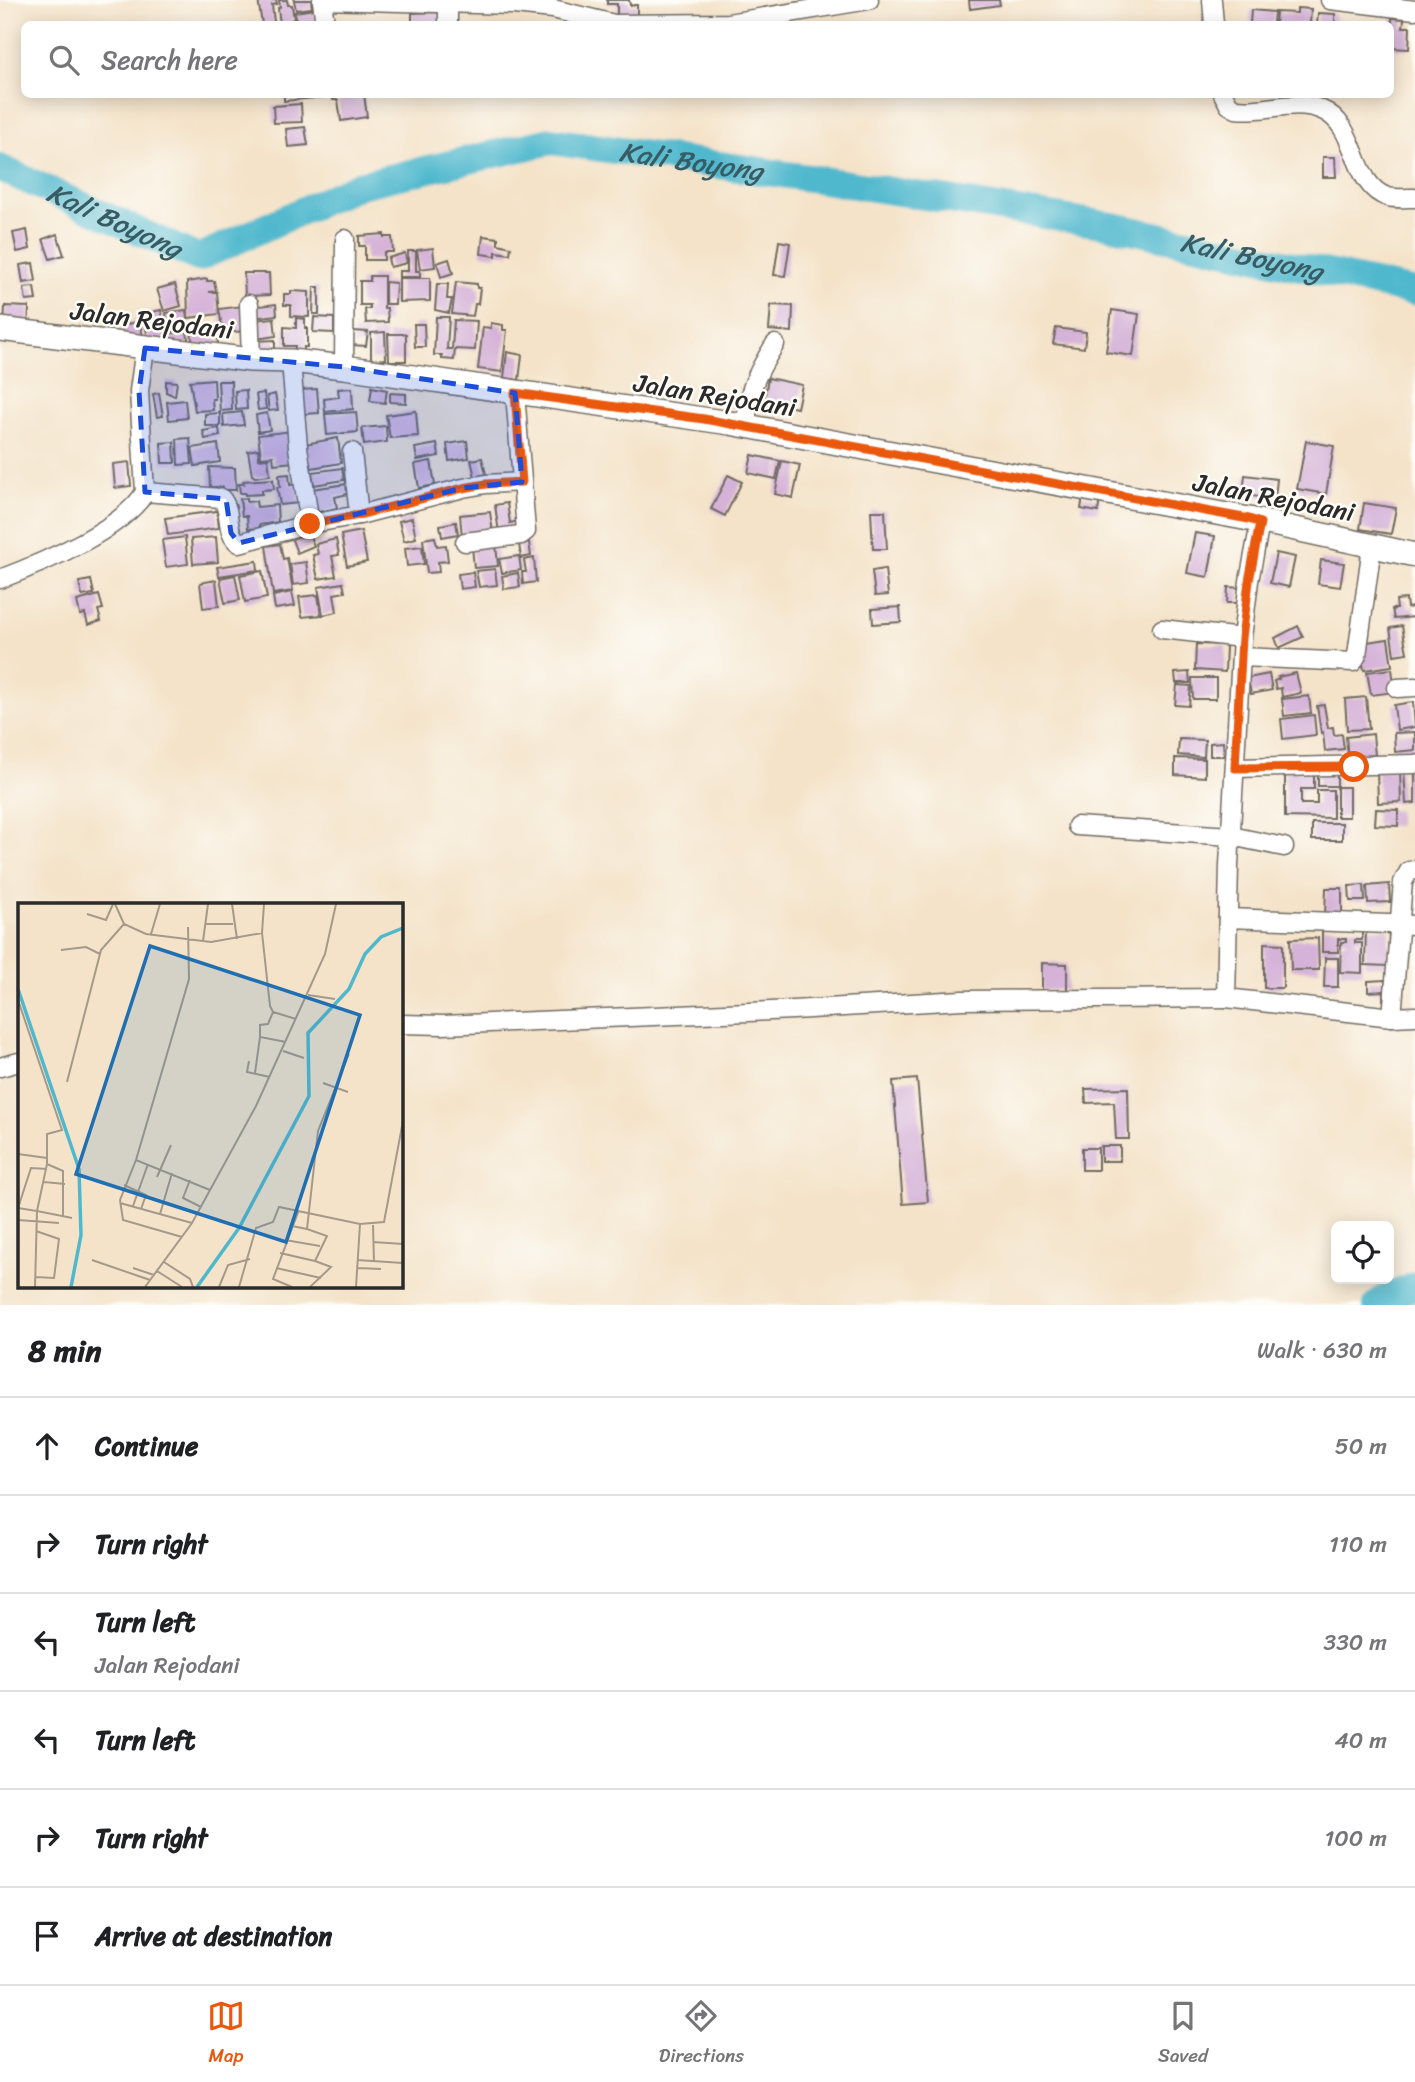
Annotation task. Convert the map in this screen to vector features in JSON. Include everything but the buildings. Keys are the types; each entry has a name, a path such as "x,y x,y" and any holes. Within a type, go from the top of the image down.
{"main road":[{"name":"Jalan Rejodani","path":"0,329 251,360 344,367 704,419 1260,523 1415,555"}],"street":[{"path":"325,21 322,0 448,1 538,17 553,9 602,21"},
{"path":"741,21 869,0"},
{"path":"1212,0 1214,21"},
{"path":"1330,0 1406,7"},
{"path":"448,1 448,21"},
{"path":"1225,98 1229,105 1236,109 1302,104 1324,110 1339,125 1354,148 1371,188 1388,197 1415,198"},
{"path":"344,367 345,239"},
{"path":"249,304 251,360"},
{"path":"739,425 746,411 753,380 775,344"},
{"path":"0,579 24,570 117,523 138,504 145,492 139,391 145,348"},
{"path":"291,361 298,447 310,524"},
{"path":"466,542 524,534 526,531 515,393"},
{"path":"352,452 359,515"},
{"path":"145,492 220,498 227,506 233,538 239,543 463,488 522,482"},
{"path":"1226,998 1231,836 1242,638 1260,523"},
{"path":"1242,657 1353,662 1357,655 1372,546"},
{"path":"1162,629 1242,638"},
{"path":"1396,688 1415,687"},
{"path":"1235,768 1415,764"},
{"path":"1077,826 1231,836 1284,847"},
{"path":"1392,1017 1408,925 1402,882 1409,871 1415,870"},
{"path":"1228,918 1408,925"},
{"path":"402,1024 443,1025 793,1010 962,1000 1226,998 1392,1017 1415,1016"},
{"path":"0,1068 18,1062"}],"highlighted area":[{"path":"145,348 344,367 515,393 522,482 463,488 239,543 231,533 226,499 145,492 139,391"}],"waterway":[{"name":"Kali Boyong","path":"0,168 198,258 359,185 551,141 823,180 1113,226 1415,292"},
{"path":"1377,1305 1384,1299 1415,1286"}],"route":[{"path":"310,524 359,515 463,488 522,482 515,393 704,419 1249,519 1260,523 1242,638 1235,768 1354,767"}]}
